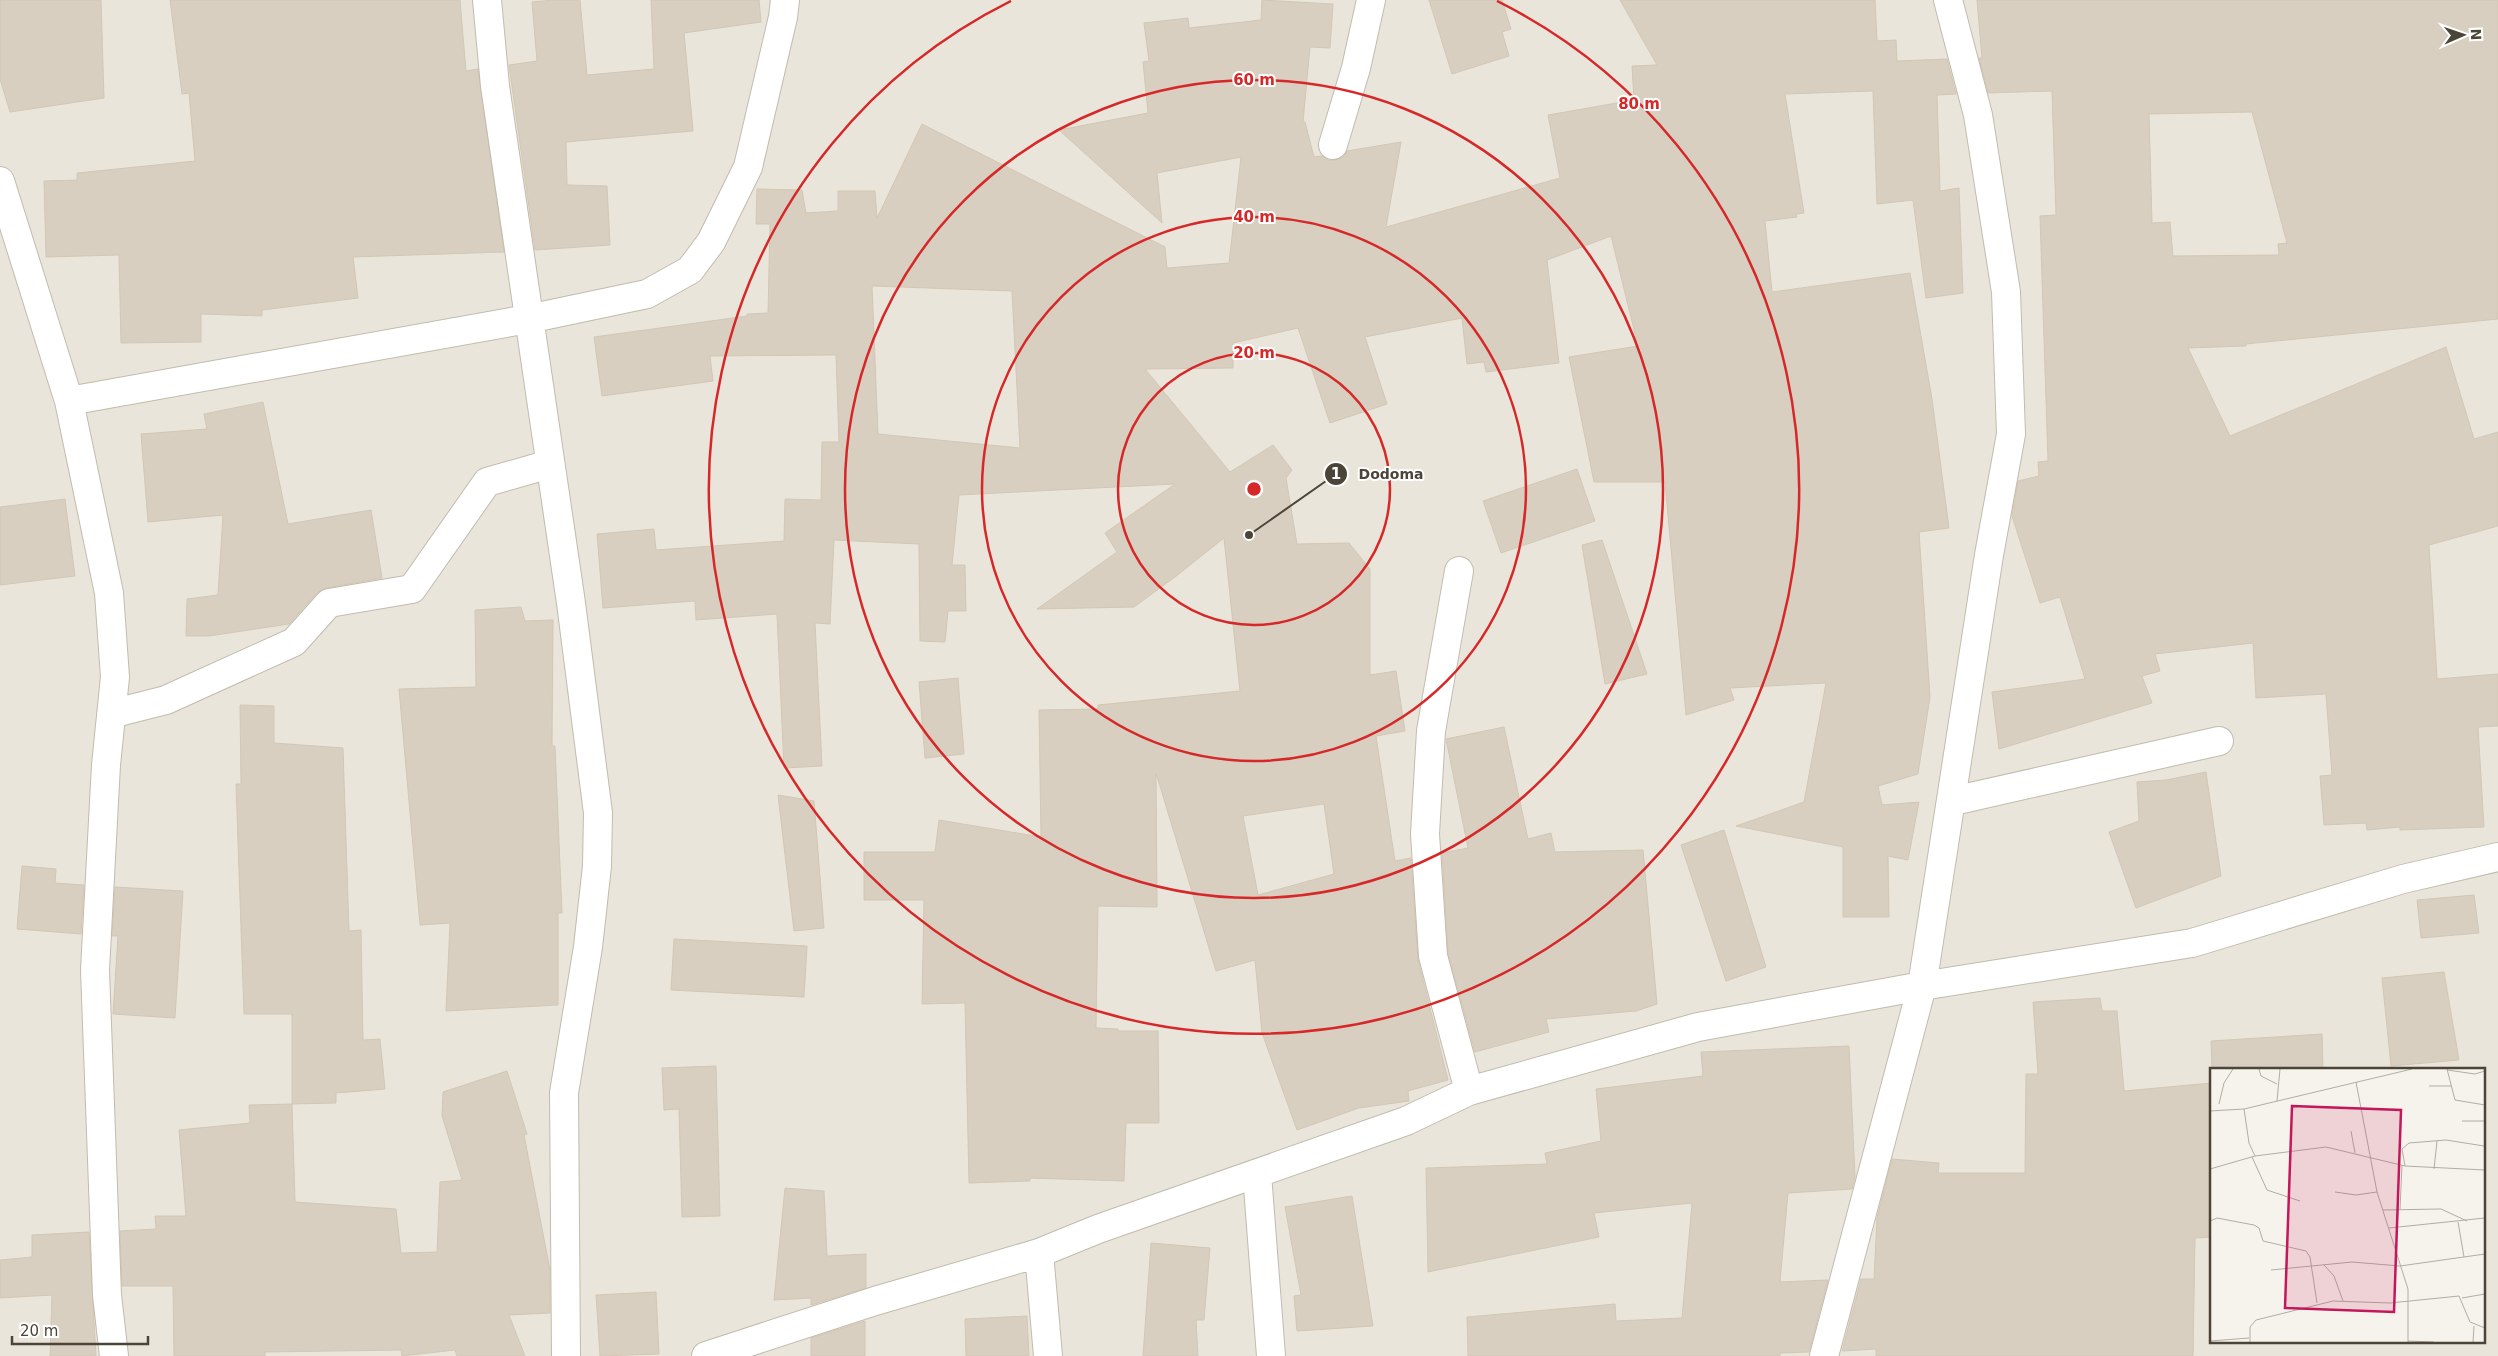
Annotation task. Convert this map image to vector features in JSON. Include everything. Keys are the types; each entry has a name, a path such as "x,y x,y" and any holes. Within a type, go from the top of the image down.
{"street":[{"path":"487,0 495,86 598,813 597,866 588,947 564,1093 566,1356"},
{"path":"70,401 528,319 647,294 690,270 711,242 748,167 783,17 785,0"},
{"path":"1333,145 1356,68 1370,0"},
{"path":"1824,1356 1922,986 1953,801 1989,555 2011,434 2006,292 1978,114 1948,0"},
{"path":"0,181 70,401 109,593 115,677 106,765 95,970 107,1295 114,1356"},
{"path":"111,714 166,700 294,642 329,603 412,589 487,482 550,464"},
{"path":"1459,571 1431,731 1425,834 1433,956 1468,1091"},
{"path":"1953,801 2220,741"},
{"path":"706,1356 875,1302 1040,1254 1098,1229 1406,1121 1468,1091 1698,1027 1922,986 2192,943 2403,879 2498,857"},
{"path":"1257,1174 1271,1356"},
{"path":"1040,1254 1048,1356"}],"shaded area":[{"path":"0,0 2498,0 2498,1356 0,1356"}],"building":[{"path":"0,0 101,0 104,98 10,112 0,79"},
{"path":"170,0 460,0 466,71 478,69 504,252 353,257 358,298 262,310 262,316 201,314 201,342 121,343 119,255 46,257 44,181 77,180 77,173 195,161 189,93 182,94"},
{"path":"580,0 587,75 654,69 651,0 759,0 761,22 684,33 693,131 566,142 567,185 607,186 610,245 535,250 509,65 537,61 532,2"},
{"path":"1262,0 1333,4 1330,48 1310,47 1303,122 1305,122 1314,157 1322,156 1328,160 1336,160 1343,157 1347,151 1401,142 1386,227 1560,178 1548,115 1634,100 1632,66 1657,65 1620,0 1875,0 1877,41 1896,40 1897,61 1947,59 1956,94 1937,95 1940,191 1959,188 1963,293 1926,298 1913,200 1877,204 1873,91 1785,94 1804,213 1796,214 1797,217 1765,221 1772,292 1910,273 1932,399 1949,528 1919,532 1930,697 1918,774 1878,786 1882,805 1919,802 1908,860 1888,856 1889,917 1843,917 1843,847 1736,826 1804,802 1826,683 1730,688 1734,700 1686,715 1665,482 1594,482 1569,357 1638,346 1611,236 1547,260 1559,363 1486,372 1484,362 1467,364 1462,318 1365,337 1387,404 1330,423 1298,328 1233,343 1233,368 1145,369 1230,472 1273,445 1292,470 1286,478 1297,544 1349,543 1370,569 1370,675 1396,671 1405,731 1376,736 1395,861 1411,858 1418,960 1448,1080 1408,1091 1409,1101 1359,1108 1297,1130 1262,1033 1255,960 1216,971 1156,773 1157,907 1098,906 1096,1028 1118,1029 1118,1031 1158,1031 1159,1123 1126,1123 1124,1181 1030,1178 1030,1181 969,1183 965,1003 922,1004 924,900 864,900 864,852 935,852 939,820 1041,837 1039,710 1098,709 1098,705 1240,691 1224,538 1134,607 1037,609 1117,552 1105,533 1175,484 959,495 952,565 965,565 966,611 948,611 945,642 920,641 919,544 834,540 830,624 815,623 822,766 784,768 777,614 696,620 695,601 603,608 597,534 654,529 656,550 784,541 785,499 821,500 822,442 839,442 836,355 710,356 713,381 602,396 594,337 747,316 747,314 768,313 770,224 756,224 757,189 802,190 806,213 838,211 838,191 875,191 877,218 922,124 1165,247 1167,268 1229,263 1241,157 1157,173 1162,223 1059,130 1148,113 1143,62 1149,61 1144,23 1188,18 1189,28 1261,20","holes":["872,286 1012,291 1020,448 878,434","1324,804 1334,874 1258,895 1243,816"]},
{"path":"1429,0 1502,0 1511,29 1502,32 1509,56 1452,74"},
{"path":"1977,0 2498,0 2498,319 2246,344 2246,346 2188,348 2230,436 2446,347 2474,439 2498,432 2498,526 2429,545 2437,679 2498,674 2498,726 2478,727 2484,827 2400,830 2400,827 2367,830 2366,823 2324,825 2320,776 2332,775 2326,694 2256,698 2253,643 2155,654 2160,671 2142,676 2152,703 1999,749 1992,692 2085,679 2060,597 2040,603 2012,516 2018,481 2039,476 2038,462 2048,461 2040,216 2056,215 2052,91 1988,93 1979,58 1982,58","holes":["2252,112 2287,243 2278,244 2279,255 2173,256 2170,222 2152,223 2149,114"]},
{"path":"263,402 288,524 371,510 382,578 326,588 317,593 289,624 209,636 186,636 187,599 218,595 223,515 148,522 141,434 207,429 204,414"},
{"path":"1577,469 1595,521 1501,553 1483,501"},
{"path":"65,499 75,576 0,585 0,507"},
{"path":"1602,540 1647,674 1605,684 1582,545"},
{"path":"521,607 525,621 553,620 552,746 555,746 562,913 558,913 558,1005 446,1011 450,923 420,925 399,689 476,687 475,610"},
{"path":"958,678 964,754 925,758 919,682"},
{"path":"240,705 274,706 274,743 343,748 349,931 361,930 363,1040 380,1039 385,1089 336,1093 336,1103 292,1104 292,1014 244,1014 236,784 241,784"},
{"path":"1504,727 1528,839 1551,833 1555,852 1643,850 1657,1004 1636,1011 1546,1019 1549,1032 1475,1052 1448,953 1442,853 1468,848 1446,739"},
{"path":"2206,772 2221,876 2136,908 2109,832 2139,821 2137,782 2166,780"},
{"path":"778,795 814,801 824,928 794,931"},
{"path":"1724,830 1766,967 1726,981 1681,845"},
{"path":"22,866 56,869 55,883 84,885 81,934 17,929"},
{"path":"115,887 183,891 175,1018 113,1014 118,936 112,936"},
{"path":"2474,895 2479,933 2421,938 2417,900"},
{"path":"674,939 807,946 804,997 671,990"},
{"path":"2444,972 2459,1060 2391,1066 2382,978"},
{"path":"2100,998 2102,1011 2117,1011 2124,1091 2210,1083 2210,1237 2195,1238 2193,1356 1876,1356 1876,1349 1842,1351 1861,1279 1874,1279 1877,1218 1892,1159 1939,1163 1938,1173 2025,1173 2026,1074 2038,1074 2033,1002"},
{"path":"2322,1034 2323,1068 2212,1068 2211,1041"},
{"path":"1849,1046 1855,1177 1852,1189 1788,1193 1780,1282 1828,1280 1809,1352 1780,1353 1780,1356 1468,1356 1467,1317 1615,1304 1616,1321 1682,1318 1692,1203 1594,1213 1599,1237 1428,1272 1426,1168 1547,1164 1545,1153 1601,1141 1596,1089 1703,1076 1701,1052"},
{"path":"716,1066 720,1216 682,1217 679,1109 664,1110 662,1068"},
{"path":"507,1071 527,1134 524,1135 550,1270 550,1313 509,1315 525,1356 457,1356 455,1350 402,1356 401,1350 265,1352 265,1356 174,1356 173,1286 122,1286 120,1231 156,1229 155,1216 186,1216 179,1130 250,1123 249,1105 292,1104 295,1202 396,1209 401,1253 437,1252 440,1182 462,1180 442,1116 443,1092"},
{"path":"785,1188 824,1191 827,1256 866,1254 866,1288 811,1305 811,1298 774,1300"},
{"path":"1352,1196 1373,1326 1297,1331 1294,1296 1301,1295 1285,1207"},
{"path":"89,1232 96,1356 50,1356 52,1295 0,1298 0,1260 32,1257 32,1235"},
{"path":"1151,1243 1210,1248 1204,1320 1196,1320 1198,1356 1143,1356"},
{"path":"656,1292 659,1354 600,1356 596,1295"},
{"path":"1027,1316 1029,1356 966,1356 965,1319"},
{"path":"865,1321 865,1356 811,1356 811,1338"}],"place":[{"name":"Dodoma","path":"1249,535"}]}
